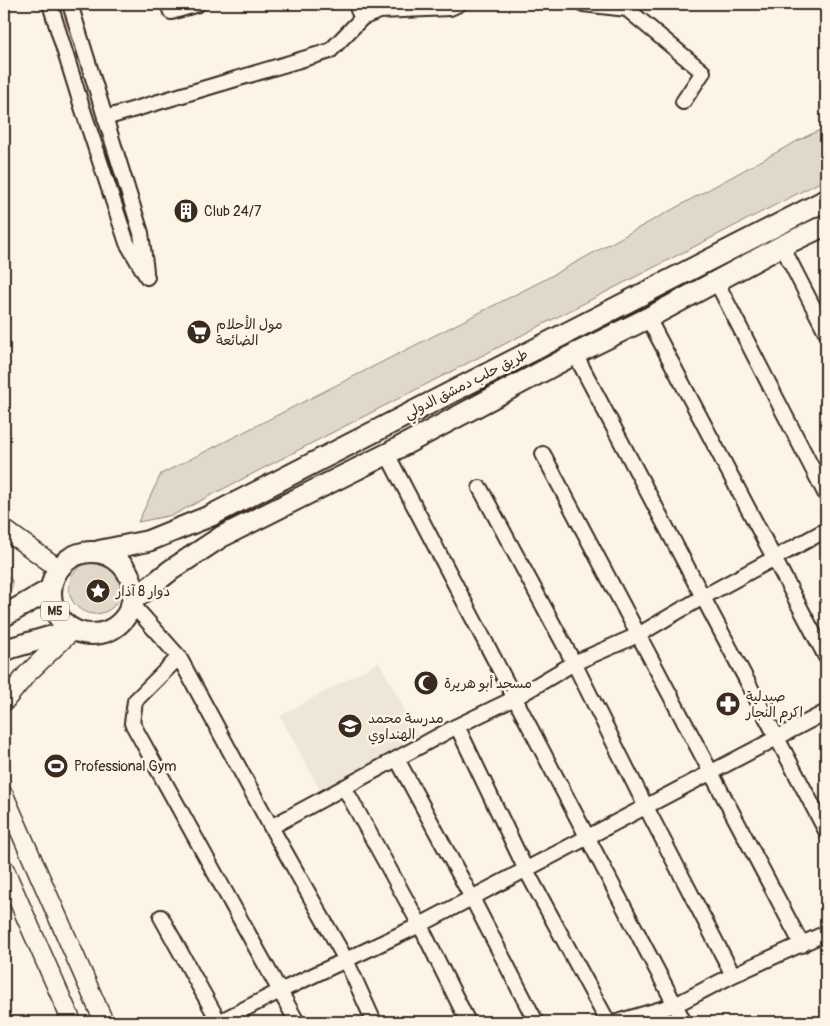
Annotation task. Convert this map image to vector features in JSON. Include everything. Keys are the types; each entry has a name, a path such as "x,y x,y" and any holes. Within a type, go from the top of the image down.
{"highway":[{"name":"طريق حلب دمشق الدولي","path":"99,552 148,541 210,516 826,200"},
{"name":"طريق حلب دمشق الدولي","path":"133,602 171,570 221,537 387,454 826,224"},
{"path":"4,616 54,579 69,558 82,552 99,552 110,555 122,564 130,574 134,587 133,602"},
{"name":"M5","path":"54,579 52,604 56,613 66,625 74,630 88,634 102,633 119,625 128,615 133,602"},
{"path":"4,651 74,630"}],"main road":[{"path":"4,529 54,579"},
{"path":"4,543 54,579"},
{"path":"4,702 27,674 74,630"},
{"path":"4,795 104,1022"},
{"path":"4,871 72,1022"}],"street":[{"path":"50,4 127,243 147,277 141,233 70,4"},
{"path":"168,4 171,12 198,4"},
{"path":"357,4 362,18"},
{"path":"105,118 330,51 362,18 379,11 450,8 459,4"},
{"path":"583,4 627,9 703,72 683,102"},
{"path":"782,246 826,332"},
{"path":"716,281 826,496"},
{"path":"648,318 826,657"},
{"path":"576,354 826,831"},
{"path":"387,454 684,1022"},
{"path":"542,454 802,945"},
{"path":"480,488 574,663 733,975"},
{"path":"270,827 457,726 515,698 574,663 638,636 703,597 826,530"},
{"path":"133,602 179,656 270,827 346,960 374,1022"},
{"path":"179,656 135,701 132,723 297,1022"},
{"path":"161,917 219,1022 420,925 826,712"},
{"path":"457,726 526,870 608,1022"},
{"path":"397,759 536,1022"},
{"path":"344,787 420,925 468,1022"},
{"path":"617,1022 675,1005 733,975 826,933"}],"shaded area":[{"path":"826,127 826,179 173,515 138,522 161,474 542,281 797,141"},
{"path":"95,562 109,566 117,574 121,588 117,602 109,610 95,614 81,610 73,602 69,588 73,574 81,566"},
{"path":"4,574 12,580 12,589 4,596"},
{"name":"مدرسة محمد الهنداوي","path":"379,662 419,736 320,790 280,716"}],"place":[{"name":"Club 24/7","path":"186,211"},
{"name":"مول الأحلام الضائعة","path":"199,332"},
{"name":"دوار 8 آذار","path":"98,591"},
{"name":"مسجد أبو هريرة","path":"426,683"},
{"name":"صيدلية اكرم النجار","path":"728,704"},
{"name":"مدرسة محمد الهنداوي","path":"350,726"},
{"name":"Professional Gym","path":"56,766"}]}
